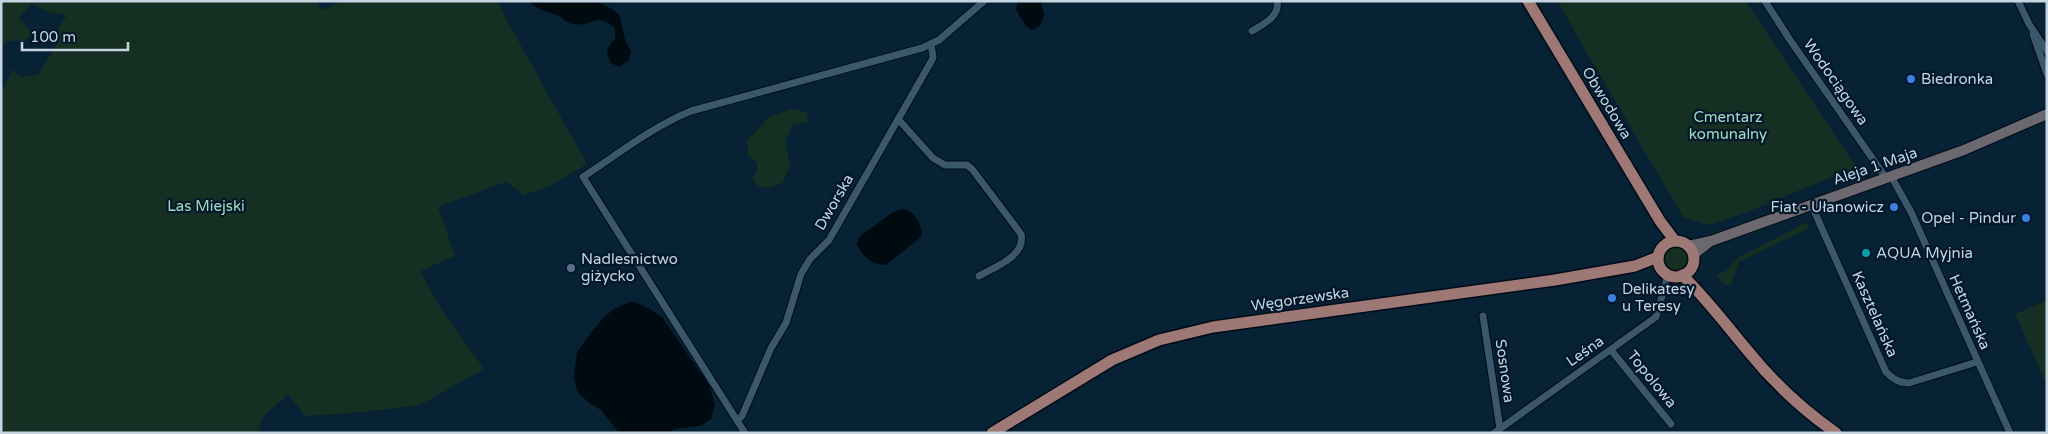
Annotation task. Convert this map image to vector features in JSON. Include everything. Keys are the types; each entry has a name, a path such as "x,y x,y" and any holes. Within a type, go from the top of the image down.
{"main road":[{"name":"Obwodowa","path":"1528,1 1660,221 1670,243"},
{"path":"1686,272 1693,262 1691,250 1684,243 1670,243 1662,266 1686,272 1748,352 1768,374 1836,433"},
{"name":"Węgorzewska","path":"992,433 1112,360 1175,336 1212,327 1506,287 1635,266 1662,266"}],"street":[{"path":"745,433 583,177 648,134 691,111 931,44 984,1"},
{"path":"1252,31 1275,15 1277,1"},
{"name":"Wodociągowa","path":"1765,1 1790,40 1889,177"},
{"path":"2018,1 2029,24 2047,74"},
{"path":"2029,24 2047,51"},
{"name":"Dworska","path":"737,420 742,416 771,348 786,323 796,287 805,266 829,240 898,119 933,57 931,44"},
{"name":"Aleja 1 Maja","path":"1691,250 1811,204 1986,142 2047,114"},
{"path":"898,119 933,158 945,165 966,164 972,169 1021,234 1023,242 1017,253 979,276"},
{"name":"Hetmańska","path":"1889,177 1914,219 2010,433"},
{"name":"Kasztelańska","path":"1811,204 1886,372 1890,376 1902,383 1909,383 1978,362"},
{"name":"Leśna","path":"1497,431 1656,317 1662,266"},
{"name":"Sosnowa","path":"1484,316 1497,431"},
{"name":"Topolowa","path":"1611,350 1671,424"}],"green space":[{"name":"Las Miejski","path":"1,1 318,1 319,8 327,9 341,1 499,1 504,15 587,164 553,185 524,195 506,182 438,207 455,256 420,271 440,307 484,369 420,405 364,412 305,416 288,394 263,417 258,433 1,433 1,86 3,88 13,69 21,77 38,75 59,41 55,32 67,15 47,12 32,3 19,18 33,34 24,41 9,41 1,46"},
{"name":"Cmentarz komunalny","path":"1557,1 1746,1 1856,167 1745,213 1708,225 1683,217"},
{"path":"791,109 807,112 808,122 793,125 785,140 790,166 783,182 771,188 758,187 752,179 757,170 757,163 748,155 747,141 769,117"},
{"path":"1807,222 1809,226 1807,229 1739,262 1731,285 1725,285 1716,276 1730,268 1731,264 1739,257"},
{"path":"1675,246 1684,250 1688,259 1684,268 1675,272 1666,268 1662,259 1666,250"},
{"path":"2047,300 2047,385 2015,314"}],"shaded area":[{"path":"529,1 599,2 614,10 620,16 625,40 631,51 629,60 619,67 611,63 607,50 615,39 615,28 608,23 598,20 586,24 572,24 559,16 539,9"},
{"path":"1018,1 1041,1 1044,15 1040,26 1032,30 1026,26 1016,10"},
{"path":"901,209 910,212 917,219 921,228 921,237 886,265 872,262 859,248 857,244 859,237 893,212"},
{"path":"632,301 662,317 709,385 715,406 711,419 700,426 674,429 670,433 619,433 601,410 589,403 577,391 574,377 577,352 603,318 614,309"}],"place":[{"name":"Biedronka","path":"1911,79"},
{"name":"Fiat - Ułanowicz","path":"1894,207"},
{"name":"Opel - Pindur","path":"2026,218"},
{"name":"AQUA Myjnia","path":"1866,253"},
{"name":"Nadlesnictwo giżycko","path":"571,268"},
{"name":"Delikatesy u Teresy","path":"1612,298"}]}
